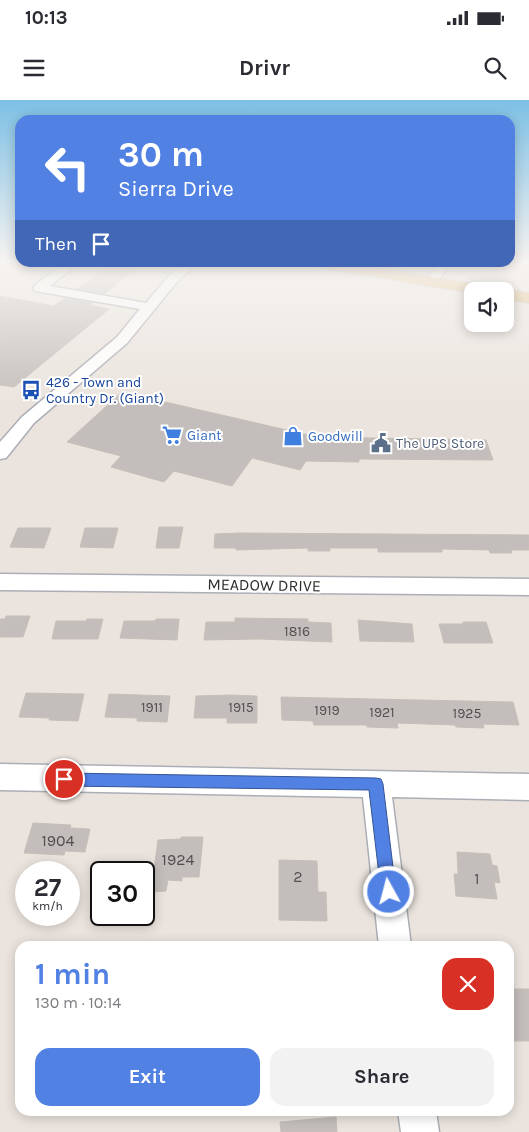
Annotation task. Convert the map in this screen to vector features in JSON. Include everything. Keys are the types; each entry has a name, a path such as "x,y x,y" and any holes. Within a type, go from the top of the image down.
{"street":[{"path":"0,454 14,434 28,420 122,340 148,308"},
{"name":"MEADOW DRIVE","path":"0,582 529,588"},
{"path":"0,777 529,786"},
{"path":"376,784 394,941"},
{"path":"418,1116 420,1132"}],"building":[{"path":"0,308 109,309 14,387 0,385"},
{"name":"Giant","path":"122,392 317,437 486,440 493,460 359,459 359,462 306,461 300,470 252,458 232,486 174,471 164,482 111,467 121,456 67,442"},
{"path":"159,527 183,527 179,548 156,548"},
{"path":"18,528 51,528 44,548 10,547"},
{"path":"85,528 118,528 113,548 80,547"},
{"path":"215,534 529,535 529,550 511,550 512,553 490,553 489,550 442,549 442,552 378,552 378,548 330,548 330,551 308,551 308,548 236,550 236,548 214,548"},
{"path":"6,616 30,616 23,637 0,637 0,619 5,619"},
{"path":"235,618 308,619 308,622 331,623 332,642 260,639 204,640 206,622 235,622"},
{"path":"87,619 103,619 98,639 52,639 56,621 86,621"},
{"path":"156,619 179,619 177,640 120,638 124,621 155,621"},
{"path":"358,620 412,624 414,642 360,641"},
{"path":"463,622 486,622 493,643 444,643 439,624 463,624"},
{"path":"26,693 84,694 78,721 19,717"},
{"path":"109,694 170,696 167,722 137,721 137,718 105,717"},
{"path":"196,696 257,696 257,723 227,723 227,718 194,718"},
{"path":"281,697 513,702 519,725 483,724 484,728 397,723 398,728 367,727 367,725 314,725 313,721 282,720"},
{"path":"33,823 71,825 70,828 90,829 85,852 65,851 64,855 24,853"},
{"path":"181,837 203,837 199,877 182,877 182,881 168,880 166,891 155,892 155,862 158,840 181,839"},
{"path":"457,852 490,854 492,865 497,866 500,883 494,882 497,899 456,896 454,874 458,874"},
{"path":"279,860 317,861 318,892 326,892 327,921 279,920"},
{"path":"514,989 529,989 529,1041 514,1041"},
{"path":"336,1117 337,1132 281,1132 280,1122"}],"place":[{"name":"426 - Town and Country Dr. (Giant)","path":"31,390"},
{"name":"Giant","path":"172,435"},
{"name":"Goodwill","path":"293,436"},
{"name":"The UPS Store","path":"381,443"}],"route":[{"path":"64,779 376,784 389,892"}]}
